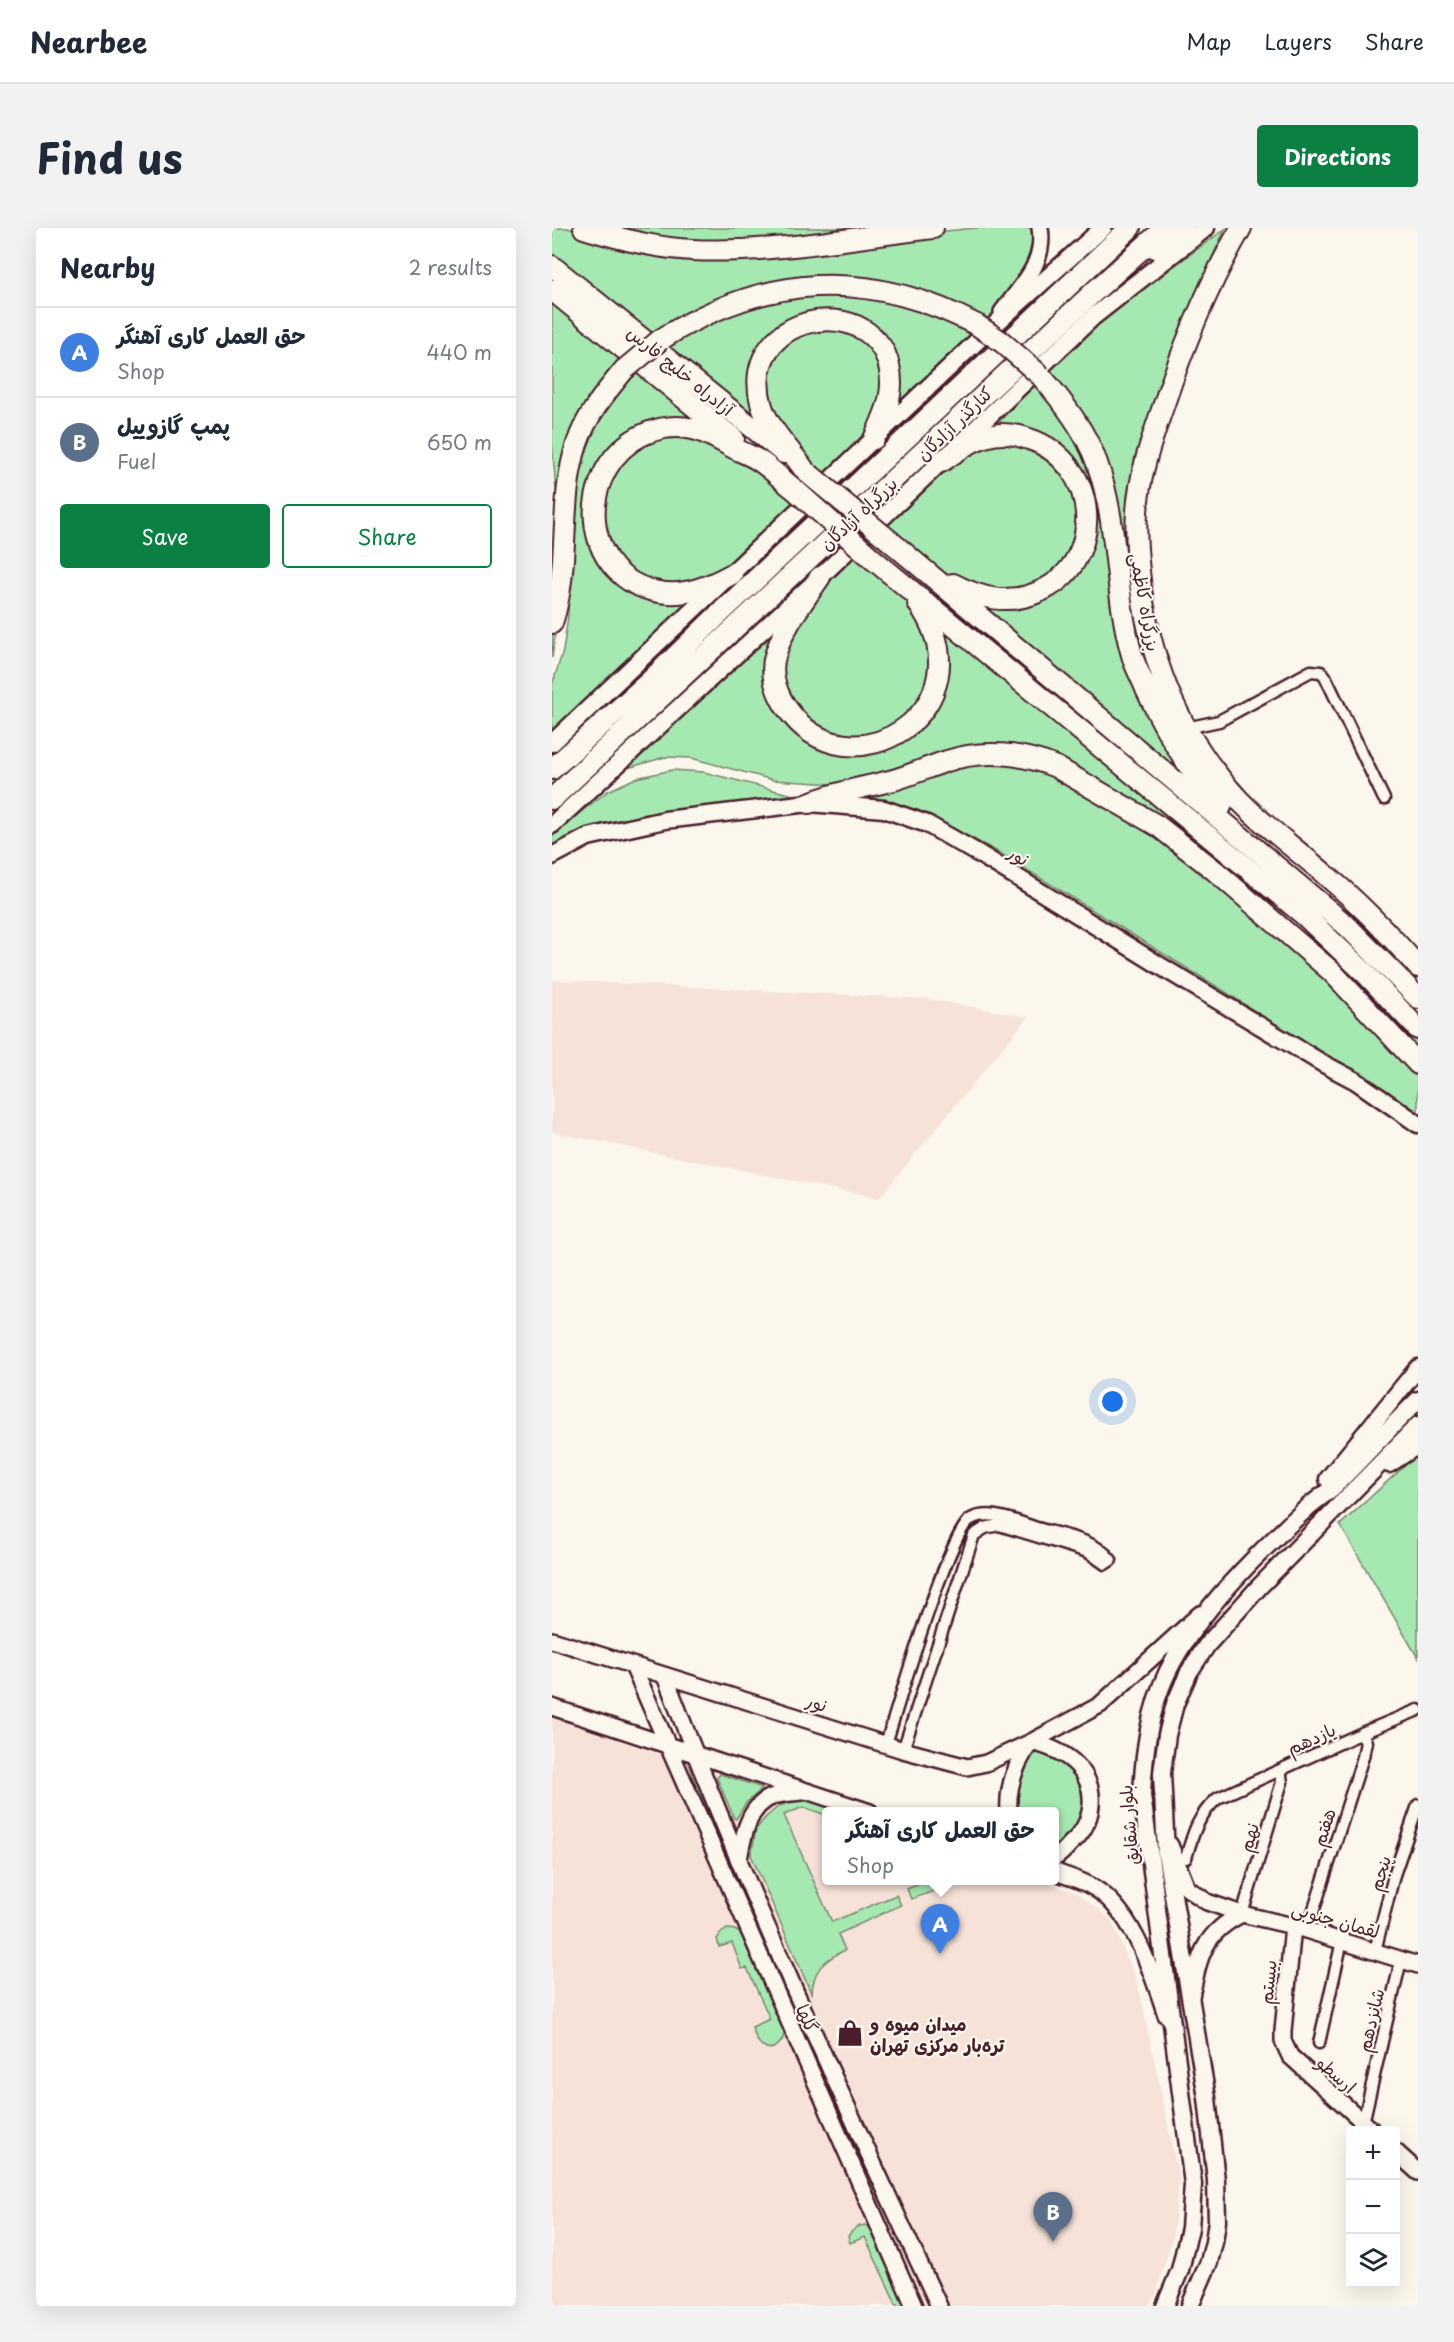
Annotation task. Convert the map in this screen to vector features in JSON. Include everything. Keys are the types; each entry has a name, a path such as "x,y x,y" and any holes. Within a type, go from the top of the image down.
{"highway":[{"path":"584,228 649,244 702,250 785,246 933,228"},
{"name":"بزرگراه آزادگان","path":"552,769 650,681 1130,228"},
{"name":"بزرگراه آزادگان","path":"552,800 1096,288 1164,228"},
{"path":"1096,288 1183,228"},
{"name":"بزرگراه کاظمی","path":"1241,228 1221,262 1188,334 1158,420 1141,483 1137,512 1136,553 1146,620 1158,668 1186,729 1201,753 1239,800 1354,900 1395,940 1418,967"},
{"name":"آزادراه خلیج فارس","path":"552,266 806,471"},
{"path":"552,623 559,599 563,569 568,483 574,455 590,415 609,387 624,370 660,340 693,320 739,300 819,286 891,292 941,307 984,327 1041,376 1071,415 1096,462 1110,522 1132,657 1157,713 1190,771 1276,866"},
{"name":"آزادراه خلیج فارس","path":"552,290 758,460"},
{"path":"874,439 890,394 890,370 882,349 865,332 848,322 826,319 804,322 783,334 770,348 761,366 759,384 764,412 806,471 1347,926 1418,998"},
{"path":"732,574 701,588 676,593 658,592 643,587 616,569 607,556 593,519 597,487 612,459 624,447 656,429 676,427 694,429 714,437 758,460 906,587 1258,876 1337,946 1418,1029"},
{"path":"924,569 975,595 1000,600 1021,598 1043,591 1064,574 1079,554 1084,539 1086,508 1078,480 1061,458 1036,441 995,434 971,442 941,462"},
{"path":"1136,553 1132,582 1134,623 1147,690"},
{"path":"820,577 775,656 774,682 780,697 793,717 815,735 840,744 869,743 895,735 920,715 929,703 935,688 940,663 937,639 927,616 906,587"},
{"path":"809,803 835,793 891,780 965,756 996,754 1044,762 1082,781 1158,826 1214,870 1332,972 1418,1064"},
{"path":"1258,876 1317,949 1332,972"},
{"path":"1347,926 1418,967"}],"main road":[{"path":"552,742 874,439 984,327 1035,267 1042,247 1040,228"},
{"path":"984,327 1103,228"},
{"name":"کنارگذر آزادگان","path":"552,825 820,577 1093,317 1206,228"},
{"name":"نور","path":"552,856 588,837 665,820 809,803 884,809 927,824 1049,896 1266,1030 1356,1081 1418,1124"},
{"path":"1308,1507 1418,1368"},
{"name":"بلوار شقایق","path":"1165,2306 1180,2270 1190,2228 1193,2184 1142,1795 1145,1748 1153,1712 1168,1671 1191,1634 1225,1591 1308,1507 1331,1489 1418,1400"},
{"name":"بلوار شقایق","path":"1190,2306 1209,2262 1216,2221 1216,2180 1207,2098 1183,1945 1171,1887 1164,1829 1162,1773 1167,1735 1175,1704 1189,1672 1207,1645 1259,1587 1418,1425"},
{"path":"1356,1486 1418,1445"},
{"name":"نور","path":"552,1640 903,1750 967,1767 976,1766 1031,1743 1100,1705 1225,1591"},
{"name":"گلها","path":"633,1666 914,2306"},
{"name":"گلها","path":"665,1676 694,1755 739,1859 939,2306"},
{"path":"552,1707 855,1807"},
{"path":"1009,1807 1011,1781 1031,1743 1045,1745 1070,1758 1081,1768 1090,1785 1091,1804 1087,1823 1077,1838 1059,1854"},
{"path":"739,1859 744,1829 762,1804 773,1796 807,1791"},
{"name":"لقمان جنوبی","path":"1164,1829 1187,1888 1207,1902 1418,1965"},
{"path":"1059,1873 1090,1885 1114,1904 1144,1954 1175,2043"},
{"path":"1190,2000 1198,1963 1206,1943 1228,1922 1242,1914"},
{"name":"بیستم","path":"1283,2041 1283,2020 1300,1929"},
{"name":"ارسطو","path":"1283,2041 1290,2056 1366,2126"},
{"path":"803,2054 822,2046"},
{"path":"839,2135 857,2127"},
{"path":"1400,2155 1416,2164"},
{"path":"868,2202 887,2194"}],"street":[{"path":"1186,729 1219,721 1311,671 1321,672 1384,798"},
{"path":"886,1744 943,1568 961,1528 969,1519 984,1515 1004,1518 1092,1545 1106,1553 1111,1560 1105,1564 1088,1552 999,1525 985,1528 974,1535 903,1750"},
{"name":"یازدهم","path":"1186,1858 1192,1836 1204,1809 1218,1798 1362,1732 1418,1710"},
{"name":"هفتم","path":"1300,1929 1363,1757 1366,1742 1362,1732"},
{"name":"نهم","path":"1242,1914 1282,1782 1280,1770"},
{"name":"پنجم","path":"1374,1951 1394,1875 1418,1805"},
{"path":"1320,2043 1342,1941"},
{"name":"شانزدهم","path":"1367,2126 1401,1960"}],"shaded area":[{"path":"552,980 928,999 1028,1017 879,1198 552,1132"},
{"name":"میدان میوه و تره‌بار مرکزی تهران","path":"552,1717 822,1811 822,1885 1053,1885 1075,1892 1111,1919 1138,1983 1179,2178 1173,2237 1155,2297 1147,2306 552,2306"}],"green space":[{"path":"552,228 568,228 621,245 887,237 975,228 1039,228 1038,252 986,326 825,281 654,339 552,256"},
{"path":"609,228 904,228 701,244"},
{"path":"1225,229 1178,338 1130,513 1130,603 1112,504 1048,372 1100,320"},
{"path":"776,295 885,295 982,333 884,426 886,348 817,315 758,361 785,446 661,345"},
{"path":"552,297 629,360 584,417 552,658 552,571 557,503 552,442"},
{"path":"840,324 877,351 884,391 870,427 826,475 793,450 762,387 784,337"},
{"path":"636,365 728,440 654,425 594,484 617,574 704,592 552,737 552,685 563,651 568,616 570,541 585,436"},
{"path":"1038,380 1049,393 1094,470 1121,626 1209,799 976,601 991,603 1077,566 1080,474 992,430"},
{"path":"674,431 730,450 797,502 728,566 685,586 639,580 605,543 598,507 623,453"},
{"path":"1023,442 1067,470 1081,524 1065,565 1017,593 958,582 938,569 886,527 969,447"},
{"path":"859,552 917,606 935,666 912,715 862,740 810,725 780,685 781,650 822,587"},
{"path":"802,599 769,649 789,720 880,748 940,690 927,607 1010,685 1201,841 1297,932 1135,802 1052,754 1030,748 1004,746 944,752 916,764 867,779 832,784 773,780 691,758 665,757 621,770"},
{"path":"972,760 1044,769 1166,838 1288,941 1418,1072 1418,1118 1224,991 1000,853 918,810 878,800 826,800"},
{"path":"672,770 704,772 797,796 706,810 626,818 587,828 552,847 552,834 608,791 636,778"},
{"path":"1292,913 1418,1038 1418,1054 1341,971"},
{"path":"1418,1457 1418,1658 1340,1525 1411,1460"},
{"path":"1034,1750 1054,1758 1067,1767 1077,1781 1083,1802 1082,1813 1073,1832 1059,1842 1059,1807 1017,1807 1018,1784"},
{"path":"692,1772 695,1773 739,1874 737,1876 731,1874 689,1775"},
{"path":"720,1774 763,1788 746,1803 736,1819 717,1778"},
{"path":"803,1799 830,1807 822,1807 822,1814 803,1807 784,1815 832,1922 896,1895 901,1905 838,1934 845,1950 825,1962 817,1972 812,1995 751,1855 756,1829 779,1806"},
{"path":"916,1885 951,1885 911,1899 907,1889"},
{"path":"727,1929 733,1929 742,1936 784,2030 781,2042 774,2048 766,2048 756,2039 752,2027 770,2019 747,1968 742,1969 732,1943 719,1947 717,1939"},
{"path":"865,2225 871,2228 906,2306 897,2306 865,2237 850,2243 848,2236 853,2230"}],"place":[{"name":"حق العمل کاری آهنگر","path":"940,1954"},
{"name":"میدان میوه و تره‌بار مرکزی تهران","path":"850,2033"},
{"name":"پمپ گازوییل","path":"1053,2242"}]}
